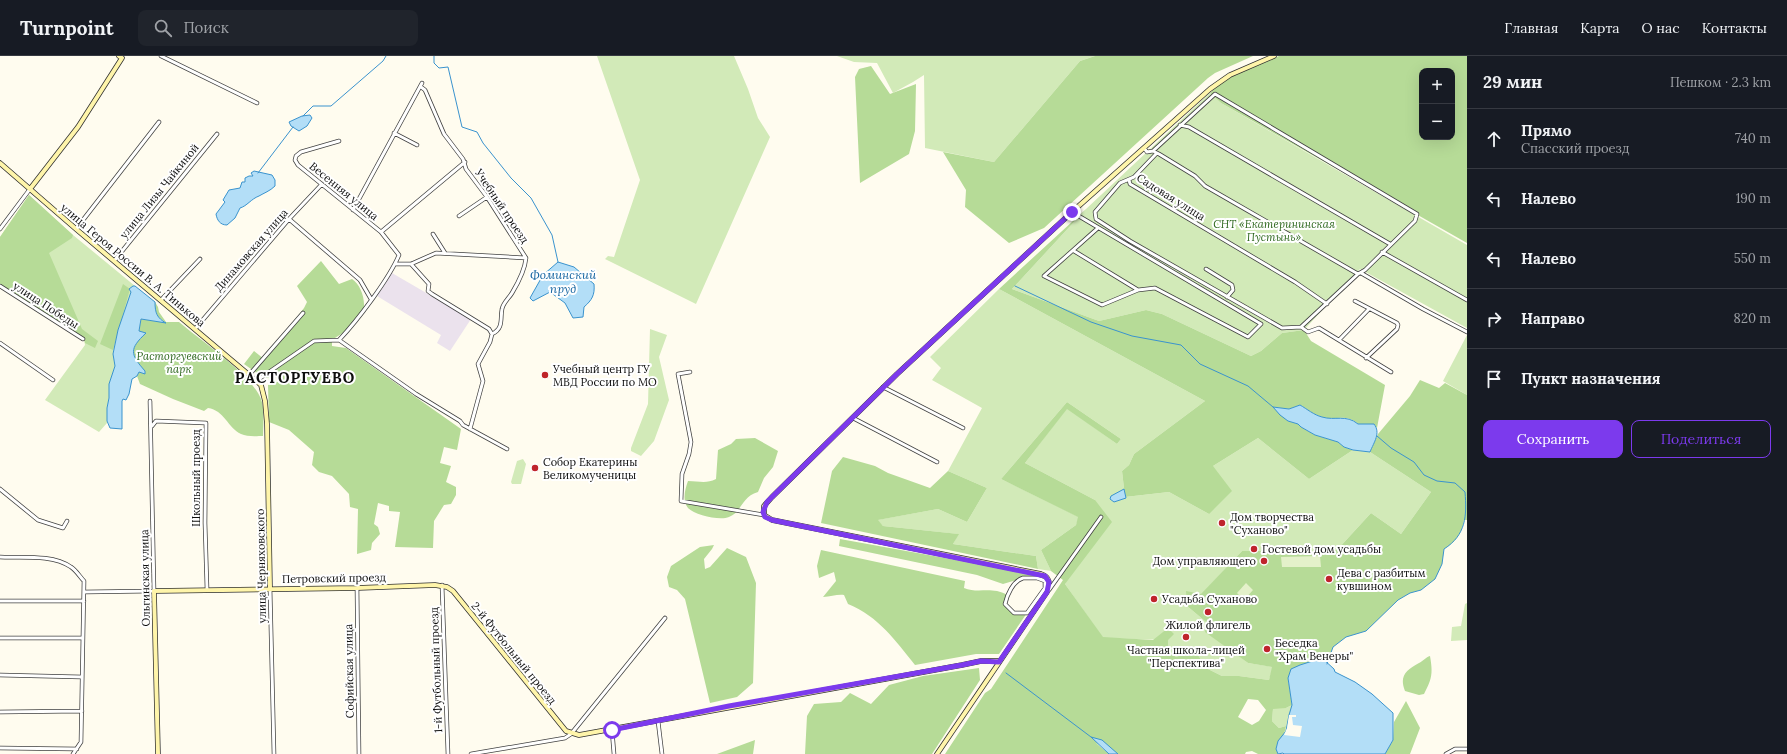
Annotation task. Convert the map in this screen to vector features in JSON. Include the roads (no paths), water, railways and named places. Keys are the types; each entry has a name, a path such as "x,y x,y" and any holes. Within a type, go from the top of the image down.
{"street":[{"path":"161,56 257,103"},
{"path":"764,515 764,506 767,502 883,387 1072,212 1217,82 1274,56"},
{"path":"0,229 78,127 121,57"},
{"path":"353,210 422,83"},
{"name":"Учебный проезд","path":"421,87 425,90 444,134 465,162 466,169 487,197 526,258 525,264 512,293 502,308 500,327 492,334 490,342 478,364 483,381 470,429"},
{"path":"1207,92 1215,94 1417,214 1415,221 1301,327 1282,328 1096,219 1095,212 1104,199 1125,179 1129,180 1180,125 1215,94"},
{"path":"76,229 160,122"},
{"path":"1180,125 1189,127 1390,244"},
{"path":"394,133 417,145"},
{"name":"улица Лизы Чайкиной","path":"114,261 217,134"},
{"name":"Весенняя улица","path":"339,141 296,156 295,160 298,165 380,232 399,255 395,264"},
{"path":"1144,148 1148,152 1159,154 1195,176 1205,186 1423,309 1467,332"},
{"path":"380,232 465,162"},
{"name":"улица Героя России В. А. Тинькова","path":"0,163 256,381"},
{"name":"Садовая улица","path":"1129,180 1130,184 1295,282 1327,304"},
{"name":"Динамовская улица","path":"195,329 289,218 322,184"},
{"path":"459,216 487,197"},
{"path":"1072,212 1261,324 1248,338 1155,288 1138,290 1102,305 1044,276 1074,251 1098,228"},
{"path":"289,218 360,280 371,299"},
{"path":"433,234 445,253"},
{"path":"1074,251 1138,290"},
{"path":"1382,252 1467,300"},
{"path":"339,340 371,299 395,264 411,264 436,253 526,258"},
{"path":"161,300 200,259"},
{"path":"411,264 429,284 428,291 489,329 492,334"},
{"path":"1206,269 1232,285 1233,290 1227,297"},
{"name":"улица Победы","path":"0,286 83,339"},
{"path":"1355,301 1397,322 1398,325 1397,329 1366,358"},
{"path":"1339,340 1369,309"},
{"path":"249,375 302,313"},
{"path":"1301,327 1308,332 1318,328 1390,372"},
{"path":"256,381 314,341 339,340 416,394 477,434 507,449"},
{"path":"0,343 53,380"},
{"path":"690,372 678,374 691,442 689,454 682,474 681,501 764,515 768,518 782,522 1041,574 1045,576 1049,582 1047,592"},
{"name":"улица Черняховского","path":"256,381 261,385 265,401 274,754"},
{"path":"883,387 963,428"},
{"name":"Ольгинская улица","path":"150,401 152,426 158,754"},
{"path":"853,418 937,462"},
{"name":"Школьный проезд","path":"152,426 156,421 206,423 205,523 207,589"},
{"path":"0,489 38,520 63,528 67,521"},
{"path":"937,754 1047,592 1101,517"},
{"path":"0,557 48,558 60,561 72,568 84,581 81,742 73,754"},
{"path":"1037,578 1045,581 1045,588 1027,613 1014,613 1005,604 1007,595 1019,579 1037,578"},
{"name":"Петровский проезд","path":"154,591 442,586"},
{"name":"2-й Футбольный проезд","path":"442,586 453,591 566,731 571,734"},
{"name":"1-й Футбольный проезд","path":"442,586 448,754"},
{"name":"Софийская улица","path":"357,588 359,754"},
{"path":"84,592 154,591"},
{"path":"0,601 84,601"},
{"path":"471,754 565,738 571,734 665,618"},
{"path":"0,638 83,638"},
{"path":"571,734 579,735 612,730 758,701 981,661 999,662"},
{"path":"0,675 82,677"},
{"path":"0,712 82,712"},
{"path":"658,721 662,754"},
{"path":"612,730 614,754"},
{"path":"0,748 77,749"},
{"path":"1446,754 1455,749 1467,749"}],"water":[{"path":"310,115 312,118 307,126 299,131 291,126 289,122 302,116"},
{"path":"254,171 272,175 275,180 275,186 240,208 235,218 227,225 221,223 216,214 225,202 223,200 229,190 240,188 242,182 245,182 245,178 253,176 251,173"},
{"name":"Фоминский пруд","path":"558,262 574,267 594,284 594,291 591,300 584,307 583,317 573,318 565,303 550,292 533,301 530,298 543,275"},
{"path":"133,286 155,302 157,315 166,323 141,319 139,331 146,333 134,348 134,356 145,371 145,374 139,372 137,376 132,379 129,394 126,400 123,399 122,401 122,429 110,428 107,421 107,408 109,384 115,366 113,354 118,330 131,292 129,289"},
{"path":"1300,405 1322,417 1345,418 1358,424 1374,424 1377,434 1370,452 1353,450 1344,447 1338,442 1315,435 1298,424 1288,421 1273,407 1289,409"},
{"path":"1124,489 1126,498 1114,502 1110,499 1111,496"},
{"path":"1322,658 1334,669 1335,672 1355,682 1372,694 1393,713 1393,740 1385,754 1278,754 1276,749 1278,741 1286,731 1292,705 1288,678 1291,669"},
{"path":"1091,737 1102,740 1118,754 1109,754"}],"waterway":[{"path":"303,116 313,106 331,106 383,61 386,56"},
{"path":"434,56 434,63 439,68 448,67 462,127 477,132 483,143 511,178 531,198 552,235 558,262"},
{"path":"258,173 293,127"},
{"path":"1015,286 1091,322 1132,336 1181,345 1200,364 1248,386 1273,407"},
{"path":"1327,664 1333,647 1346,637 1366,631 1398,600 1410,593 1421,590 1435,579 1442,564 1444,549 1457,538 1464,524 1466,509 1465,492 1455,483 1437,481 1424,475 1414,462 1391,448 1377,436"},
{"path":"1006,673 1091,737"}],"place":[{"name":"Учебный центр ГУ МВД России по МО","path":"545,375"},
{"name":"Собор Екатерины Великомученицы","path":"535,468"},
{"name":"Дом творчества \"Суханово\"","path":"1222,523"},
{"name":"Гостевой дом усадьбы","path":"1254,549"},
{"name":"Дом управляющего","path":"1264,561"},
{"name":"Дева с разбитым кувшином","path":"1329,579"},
{"name":"Усадьба Суханово","path":"1154,599"},
{"name":"Жилой флигель","path":"1208,612"},
{"name":"Частная школа-лицей \"Перспектива\"","path":"1186,637"},
{"name":"Беседка \"Храм Венеры\"","path":"1267,649"}],"district":[{"name":"РАСТОРГУЕВО","path":"295,377"}],"park label":[{"name":"СНТ «Екатерининская Пустынь»","path":"1274,230"},
{"name":"Расторгуевский парк","path":"179,362"}]}
